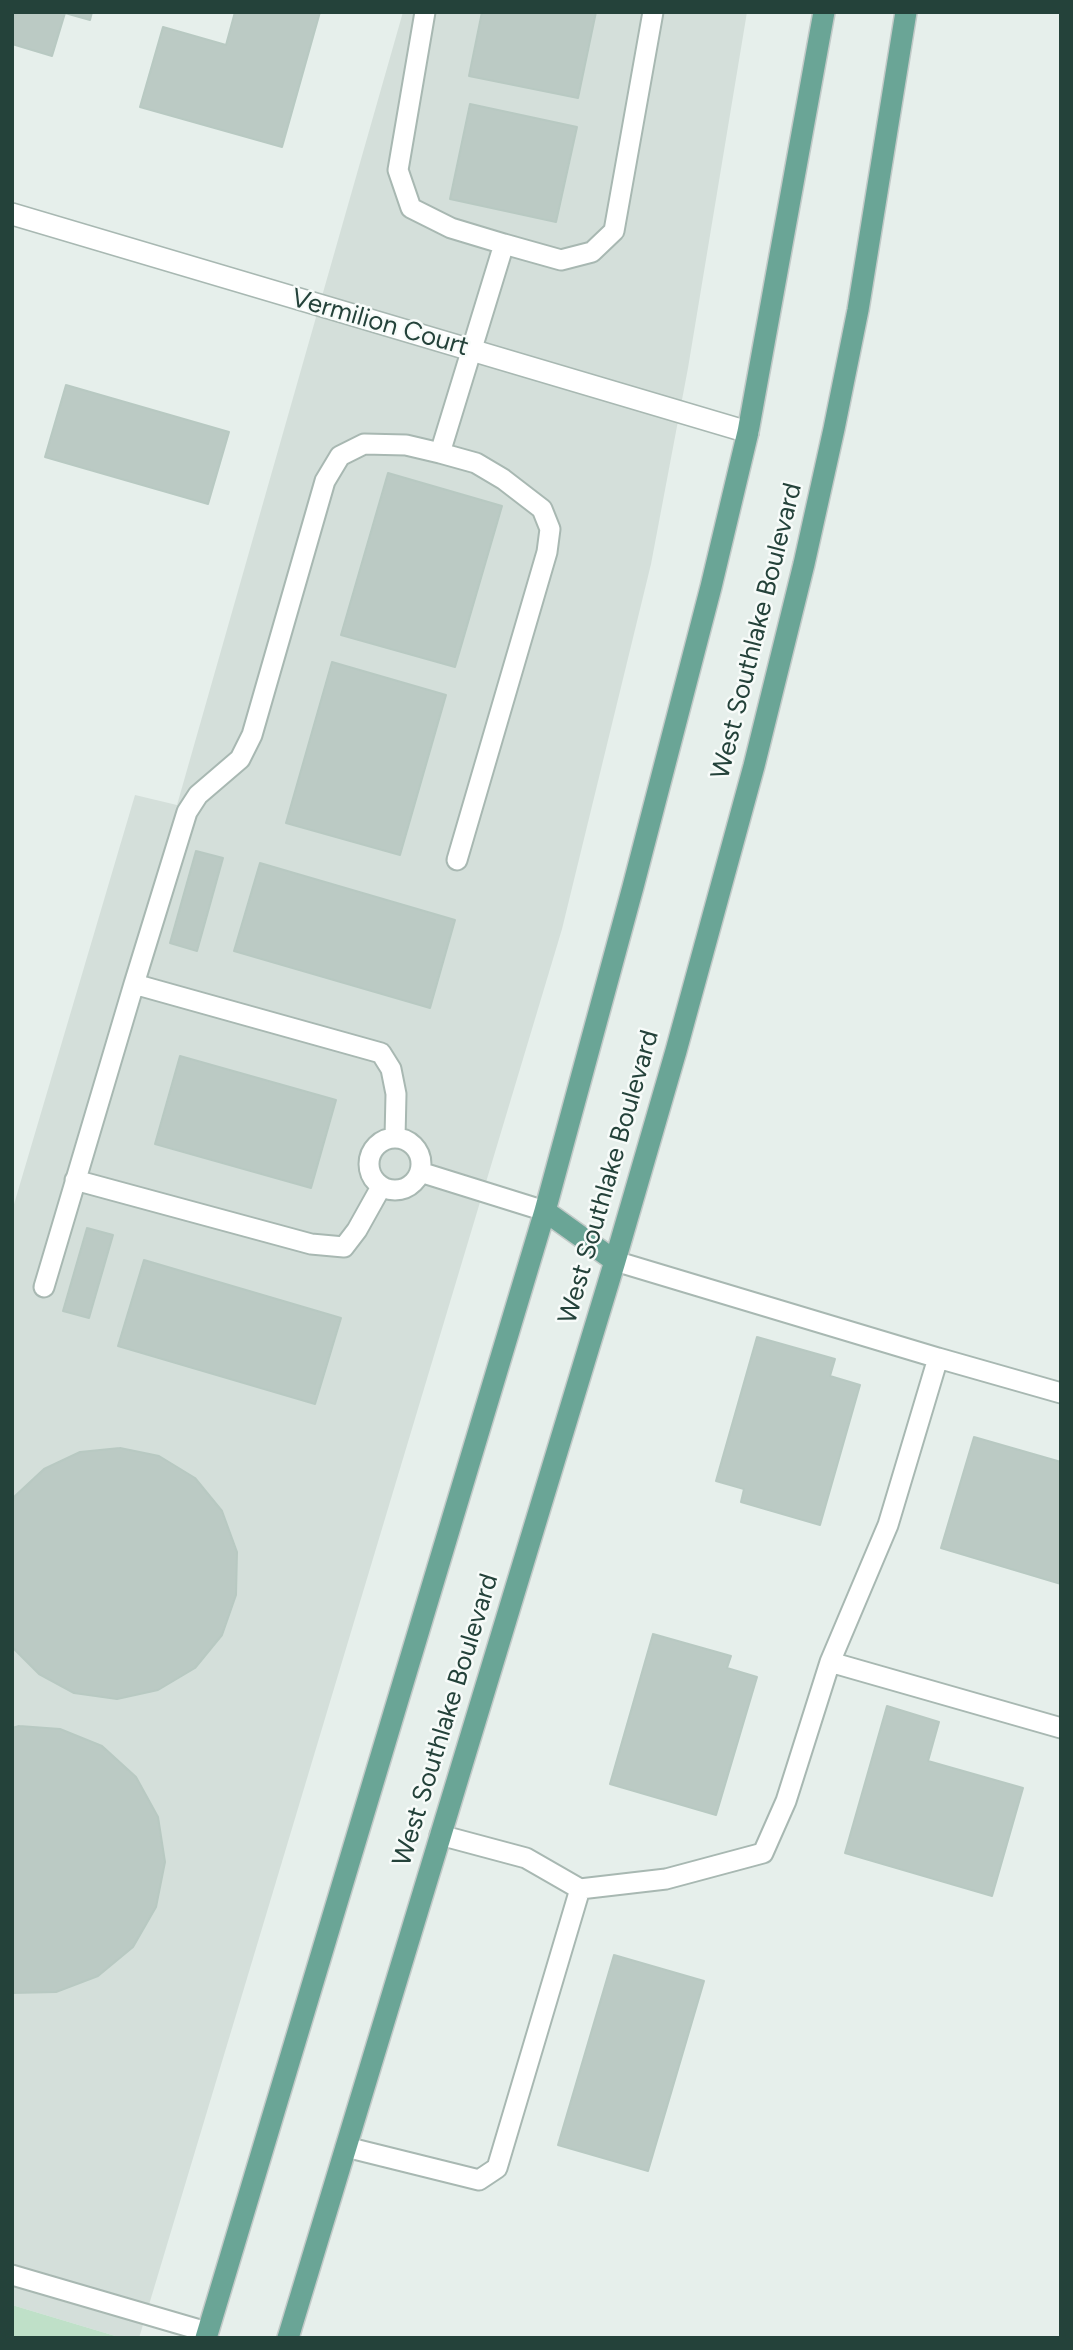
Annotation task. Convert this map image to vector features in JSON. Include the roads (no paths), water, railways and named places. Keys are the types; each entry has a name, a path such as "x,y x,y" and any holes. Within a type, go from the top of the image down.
{"main road":[{"name":"West Southlake Boulevard","path":"207,2335 545,1211 634,887 712,587 748,432 824,12"},
{"name":"West Southlake Boulevard","path":"288,2338 615,1261 676,1051 750,779 804,564 858,310 906,12"},
{"path":"545,1211 615,1261"}],"street":[{"name":"Vermilion Court","path":"12,215 748,432"}],"lane":[{"path":"425,12 398,170 411,208 451,228 561,260 592,252 614,231 653,12"},
{"path":"440,453 504,244"},
{"path":"44,1287 187,812 198,795 240,759 252,735 325,481 340,456 364,444 406,445 476,463 503,479 542,509 550,529 547,552 457,860"},
{"path":"134,984 381,1053 391,1069 396,1094 396,1138"},
{"path":"396,1138 410,1143 420,1155 420,1172 411,1185 397,1190 381,1187 372,1177 369,1164 372,1150 382,1141 396,1138"},
{"path":"420,1172 545,1211"},
{"path":"75,1180 311,1244 344,1247 381,1187"},
{"path":"615,1261 1061,1393"},
{"path":"440,1835 527,1858 580,1889 666,1879 763,1853 786,1801 830,1662 888,1525 938,1358"},
{"path":"830,1662 1061,1728"},
{"path":"346,2147 479,2180 497,2168 580,1889"},
{"path":"12,2275 207,2335"}]}
